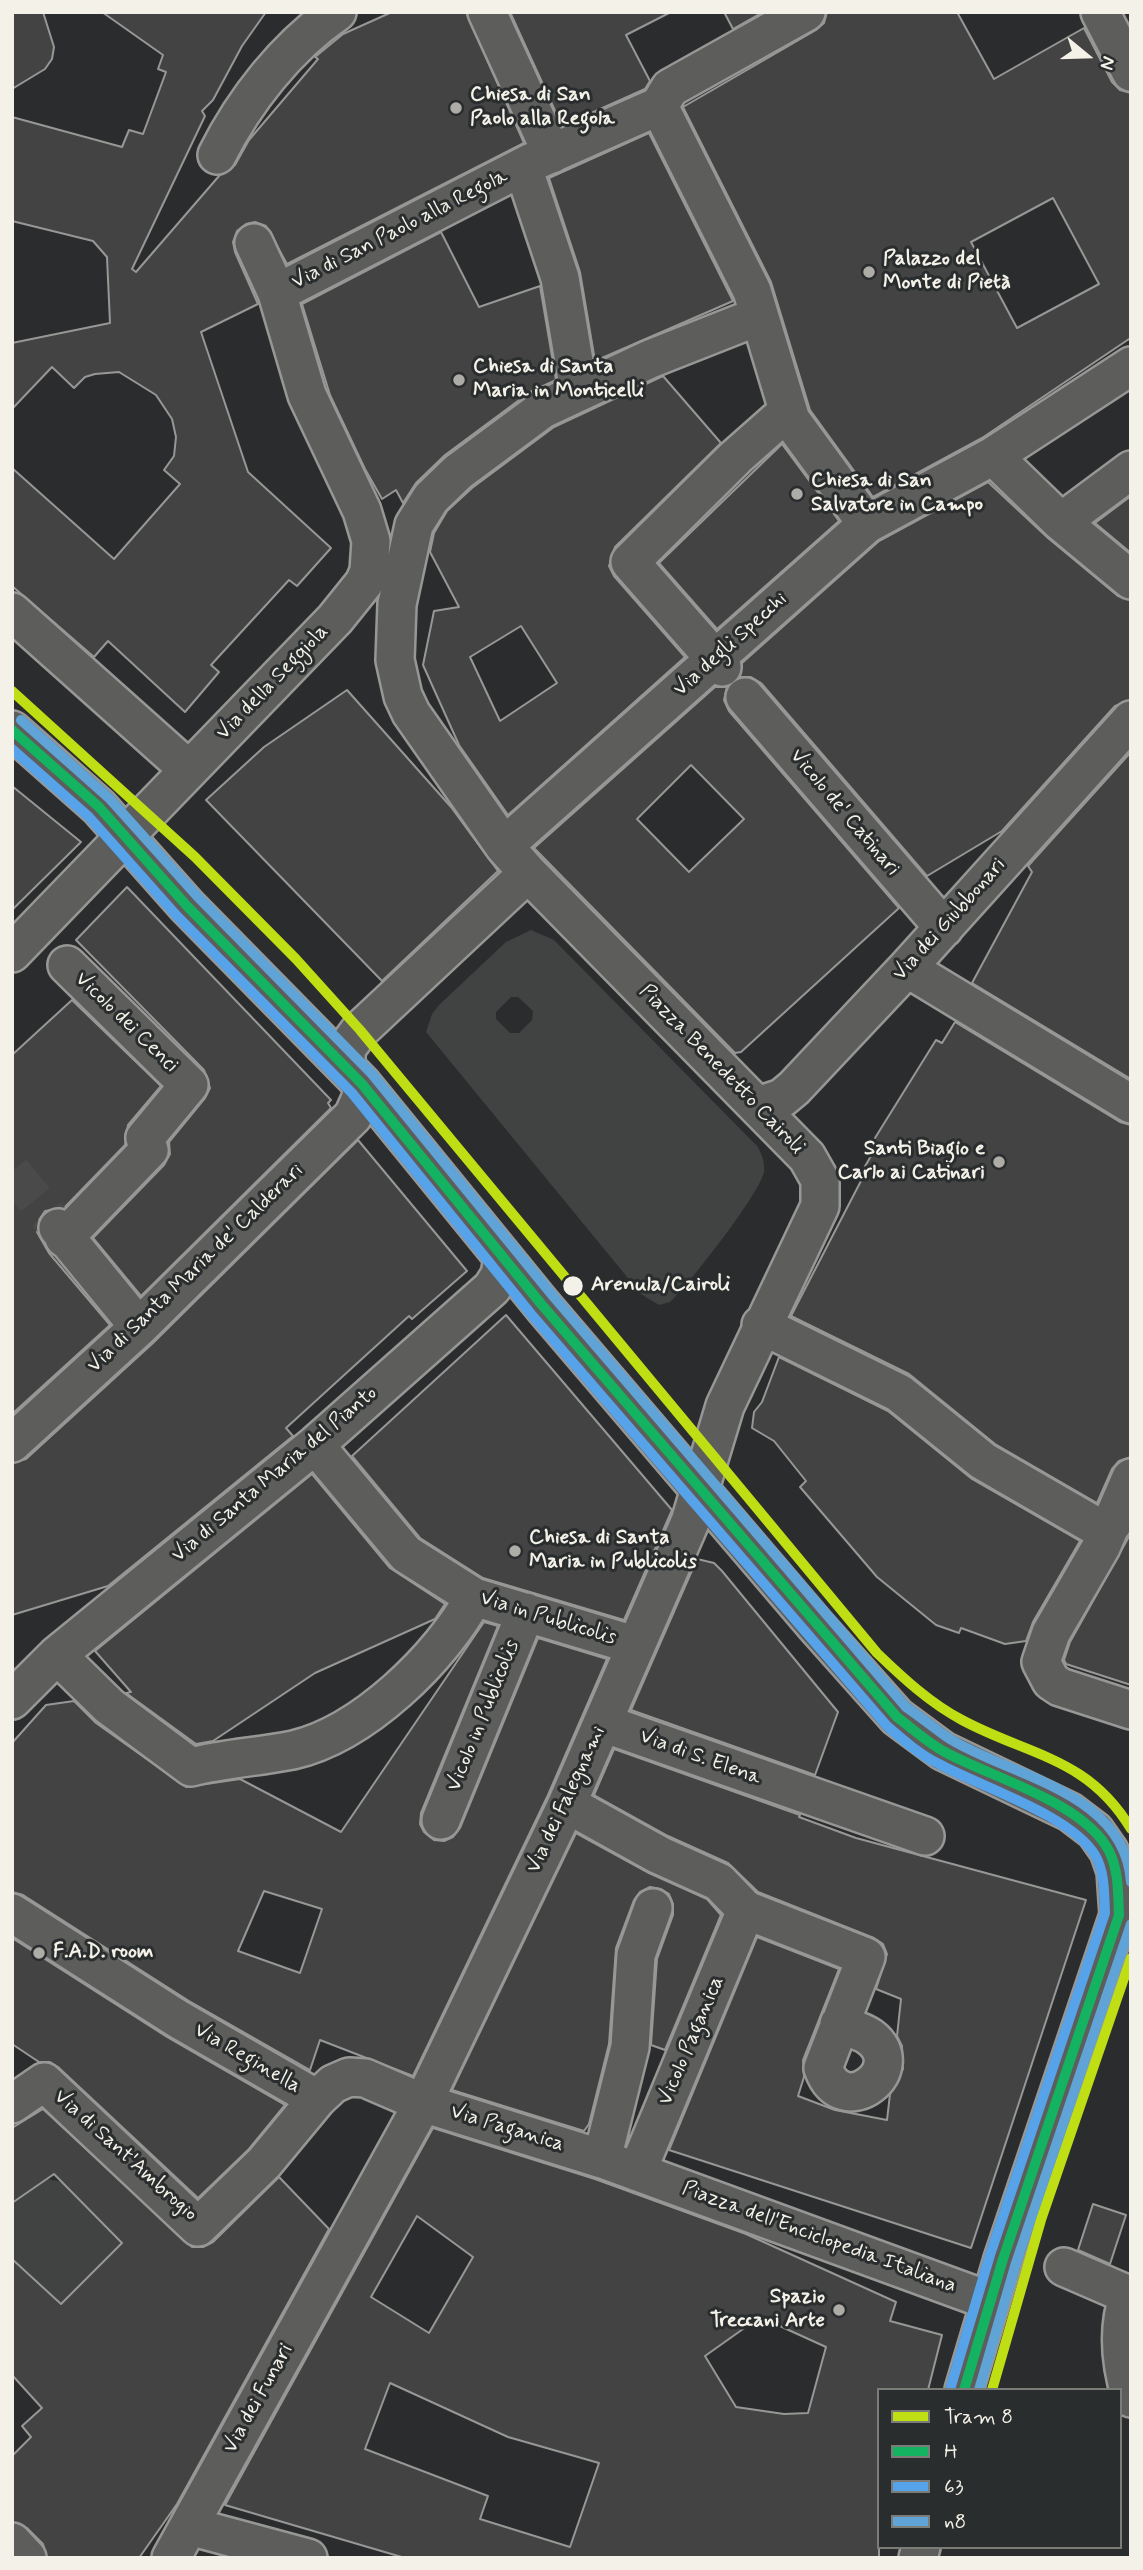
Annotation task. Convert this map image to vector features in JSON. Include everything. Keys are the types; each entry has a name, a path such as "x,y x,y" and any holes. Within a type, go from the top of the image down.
{"street":[{"path":"217,155 245,106 305,36 337,12"},
{"path":"487,12 538,161"},
{"name":"Via di San Paolo alla Regola","path":"277,293 538,161 659,106 670,88 806,12"},
{"path":"1100,12 1131,72"},
{"path":"659,106 752,291 790,420 867,524"},
{"name":"Via di San Paolo alla Regola","path":"538,161 579,391"},
{"name":"Via della Seggiola","path":"12,953 355,597 369,572 371,541 362,512 307,395 277,293 254,243"},
{"name":"Piazza Benedetto Cairoli","path":"699,1491 724,1406 761,1325 815,1221 821,1191 820,1180 807,1157 504,846 411,713 403,696 395,646 400,583 414,525 437,492 517,427 579,391 759,316"},
{"name":"Via degli Specchi","path":"504,846 718,663 867,524 983,461 1131,366"},
{"path":"718,663 630,562 736,457 788,411"},
{"path":"983,461 1131,580"},
{"path":"1061,522 1131,470"},
{"path":"12,612 189,770"},
{"name":"Vicolo de' Catinari","path":"745,697 944,928"},
{"name":"Via dei Giubbonari","path":"758,1106 782,1098 794,1088 1129,725"},
{"path":"12,730 127,835 187,906 354,1076 699,1491 816,1626 914,1731 943,1751 1070,1812 1088,1824 1109,1851 1123,1902 990,2301 965,2388"},
{"path":"354,1076 346,1049 360,1030 528,873"},
{"name":"Vicolo dei Cenci","path":"67,965 189,1085 145,1138 149,1150 61,1233 139,1327"},
{"path":"907,968 1131,1104"},
{"name":"Via di Santa Maria de' Calderari","path":"12,1443 139,1327 353,1116 361,1098 354,1076"},
{"name":"Via di Santa Maria del Pianto","path":"19,1681 57,1655 315,1446 492,1288 500,1275 503,1258"},
{"path":"761,1325 899,1393 983,1461 1092,1524 1106,1526 1113,1523"},
{"name":"Via in Publicolis","path":"315,1446 406,1554 474,1597 634,1645"},
{"path":"1131,1478 1113,1523 1051,1633 1041,1662 1051,1681 1060,1687 1131,1710"},
{"name":"Via dei Falegnami","path":"348,2241 423,2103 567,1804 634,1645 690,1522 699,1491"},
{"path":"57,1655 109,1706 191,1767 294,1749 340,1731 408,1681 461,1620 474,1597"},
{"name":"Vicolo in Publicolis","path":"441,1820 526,1612"},
{"name":"Via di S. Elena","path":"603,1723 796,1793 857,1826 925,1836"},
{"path":"567,1804 659,1854 719,1882 746,1910 866,1957 839,2024"},
{"path":"596,2157 630,2047 636,1955 653,1908"},
{"name":"Vicolo Paganica","path":"643,2174 746,1910"},
{"name":"Via Reginella","path":"12,1913 178,2019 317,2099"},
{"name":"Via Paganica","path":"317,2099 332,2084 349,2077 365,2078 423,2103 643,2174"},
{"name":"Via di Sant'Ambrogio","path":"12,2104 44,2082 198,2227 264,2163 317,2099"},
{"name":"Piazza dell'Enciclopedia Italiana","path":"643,2174 990,2301"},
{"name":"Via dei Funari","path":"170,2558 348,2241"},
{"path":"1064,2267 1130,2295 1122,2328 1122,2356 1131,2398"},
{"path":"189,2526 308,2558"},
{"path":"12,2542 27,2558"}],"shaded area":[{"path":"531,930 554,940 760,1152 764,1161 764,1172 760,1183 707,1259 670,1302 659,1305 641,1294 426,1032 432,1014 439,1005 506,942","holes":["511,997 518,997 533,1011 532,1020 519,1033 510,1033 496,1019 496,1012"]},
{"path":"47,2179 63,2182 122,2243 61,2304 12,2259 12,2203"}],"building":[{"path":"12,12 43,12 54,47 52,59 45,69 12,89"},
{"path":"102,12 266,12 242,46 213,100 202,111 205,116 132,269 136,272 219,176 235,165 249,140 318,59 315,57 343,34 392,12 466,12 524,143 287,264 266,226 255,222 246,224 237,231 233,242 235,252 258,304 201,332 248,472 331,548 297,586 289,580 211,665 219,672 185,712 108,641 94,657 12,586 12,468 114,559 180,484 164,470 174,456 176,437 172,419 156,395 119,372 85,377 74,388 52,367 12,409 12,343 110,323 107,257 93,241 12,221 12,117 122,147 129,130 143,134 166,72 158,69 163,55"},
{"path":"510,12 671,12 626,35 650,81 645,89 562,126"},
{"path":"724,12 763,12 733,29"},
{"name":"Palazzo del Monte di Pietà","path":"827,12 957,12 994,79 1084,28 1112,82 1120,90 1131,93 1131,342 1129,339 982,438 873,497 810,410 771,282 683,107 824,23","holes":["1053,198 1099,284 1017,328 971,242"]},
{"path":"649,133 733,301 595,361 580,272 549,178"},
{"name":"Chiesa di Santa Maria in Monticelli","path":"441,232 479,307 540,286 556,380 530,392 445,455 416,483 403,503 396,490 382,499 365,469 330,395 302,304"},
{"path":"663,376 721,443 615,547 609,566 614,576 685,657 508,815 459,745 423,665 434,611 459,607 430,552 434,533 447,511 472,488 554,427","holes":["521,626 557,683 500,721 470,657"]},
{"path":"782,444 839,521 717,629 659,563"},
{"path":"988,482 1048,538 1118,596 1131,600 1131,700 1115,706 1002,831 927,876 761,683 751,677 740,677 742,663 879,541"},
{"path":"1131,496 1131,553 1095,523"},
{"path":"715,687 727,687 724,700 729,711 899,908 741,1052 735,1053 534,848","holes":["691,765 744,819 689,872 637,819"]},
{"path":"347,690 451,807 498,871 382,981 206,800 264,747"},
{"path":"1131,752 1131,1079 972,983 1032,872 1028,866"},
{"path":"12,786 81,842 12,910"},
{"path":"127,887 331,1100 328,1103 331,1108 141,1296 93,1238 164,1165 170,1154 169,1142 210,1088 204,1070 76,940"},
{"path":"72,1000 161,1086 128,1125 125,1145 64,1208 45,1211 39,1220 37,1232 49,1253 110,1325 12,1414 12,1055"},
{"path":"955,1022 1120,1122 1131,1125 1131,1457 1119,1461 1112,1469 1097,1503 995,1444 909,1374 791,1316 863,1177 860,1175 875,1149 870,1146 936,1040 942,1043"},
{"path":"358,1140 467,1271 412,1319 409,1316 286,1428 293,1436 108,1586 12,1615 12,1463 26,1459 153,1343"},
{"path":"506,1315 672,1510 624,1620 483,1578 420,1538 352,1456"},
{"path":"779,1357 888,1411 972,1479 1080,1541 1033,1622 1026,1641 1005,1644 961,1628 959,1633 936,1625 877,1577 800,1487 806,1481 774,1441 752,1428 754,1412 762,1402"},
{"path":"312,1474 390,1568 445,1604 435,1619 315,1673 213,1741 196,1744 126,1693 131,1692 95,1651"},
{"path":"1131,1533 1131,1685 1066,1664 1064,1660 1070,1642"},
{"path":"697,1559 714,1563 722,1571 838,1712 815,1775 631,1710"},
{"path":"484,1622 498,1626 421,1813 420,1824 424,1832 434,1840 444,1841 453,1837 460,1828 538,1638 607,1659 548,1795 413,2076 320,2040 310,2070 189,2001 23,1895 12,1892 12,1743 46,1705 74,1701 96,1723 186,1787 240,1779 341,1832","holes":["264,1891 322,1909 300,1973 238,1951"]},
{"path":"614,1749 800,1815 799,1817 856,1838 1086,1900 971,2248 669,2150 757,1937 839,1969 803,2060 804,2077 798,2096 835,2110 887,2120 890,2094 903,2069 902,2046 897,2036 901,1999 876,1989 887,1954 883,1944 874,1938 758,1892 728,1863 668,1836 594,1795"},
{"path":"576,1833 649,1873 707,1899 721,1915 665,2050 651,2045 657,1959 673,1915 673,1904 669,1894 650,1887 640,1892 634,1900 616,1948 609,2044 589,2124 584,2131 452,2090"},
{"path":"12,1938 167,2037 285,2105 249,2149 198,2198 58,2067 50,2062 39,2062 12,2044"},
{"path":"43,2109 192,2247 203,2247 213,2242 279,2177 329,2229 177,2504 139,2558 47,2558 43,2544 27,2528 12,2522 12,2456 31,2437 22,2426 42,2408 12,2375 12,2259 61,2304 122,2243 54,2174 12,2203 12,2128"},
{"path":"433,2128 595,2179 746,2234 896,2302 890,2321 942,2335 929,2388 877,2388 879,2558 405,2558 225,2505","holes":["417,2216 473,2257 429,2333 371,2297","760,2317 826,2347 808,2413 784,2414 736,2407 705,2356","390,2383 508,2437 599,2463 570,2547 480,2519 488,2496 365,2449"]},
{"path":"1093,2204 1126,2215 1110,2264 1078,2250"}],"tunnel":[{"path":"12,1171 58,1228"}],"tram line":[{"name":"8","path":"12,691 195,857 296,959 360,1030 877,1653 917,1690 950,1713 1076,1772 1114,1805 1131,1829"},
{"name":"8","path":"993,2388 1041,2220 1131,1958"}],"transit line":[{"name":"n8","path":"21,720 109,798 197,896 372,1074 553,1296 906,1707 950,1739 1062,1791 1087,1807 1109,1827 1124,1852 1131,1882"},
{"name":"H","path":"12,730 99,807 187,906 362,1084 542,1305 897,1717 945,1752 1059,1805 1097,1834 1109,1851 1116,1875 1119,1915 1003,2259 965,2388"},
{"name":"63","path":"12,749 89,817 177,916 352,1093 531,1314 887,1726 932,1760 1024,1803 1066,1827 1095,1855 1102,1876 1105,1913 990,2255 951,2386"},
{"name":"n8","path":"980,2388 1016,2263 1131,1924"}],"place":[{"name":"Chiesa di San Paolo alla Regola","path":"456,108"},
{"name":"Palazzo del Monte di Pietà","path":"869,272"},
{"name":"Chiesa di Santa Maria in Monticelli","path":"459,380"},
{"name":"Chiesa di San Salvatore in Campo","path":"797,494"},
{"name":"Santi Biagio e Carlo ai Catinari","path":"999,1162"},
{"name":"Arenula/Cairoli","path":"573,1286"},
{"name":"Chiesa di Santa Maria in Publicolis","path":"515,1551"},
{"name":"F.A.D. room","path":"39,1953"},
{"name":"Spazio Treccani Arte","path":"839,2310"}]}
